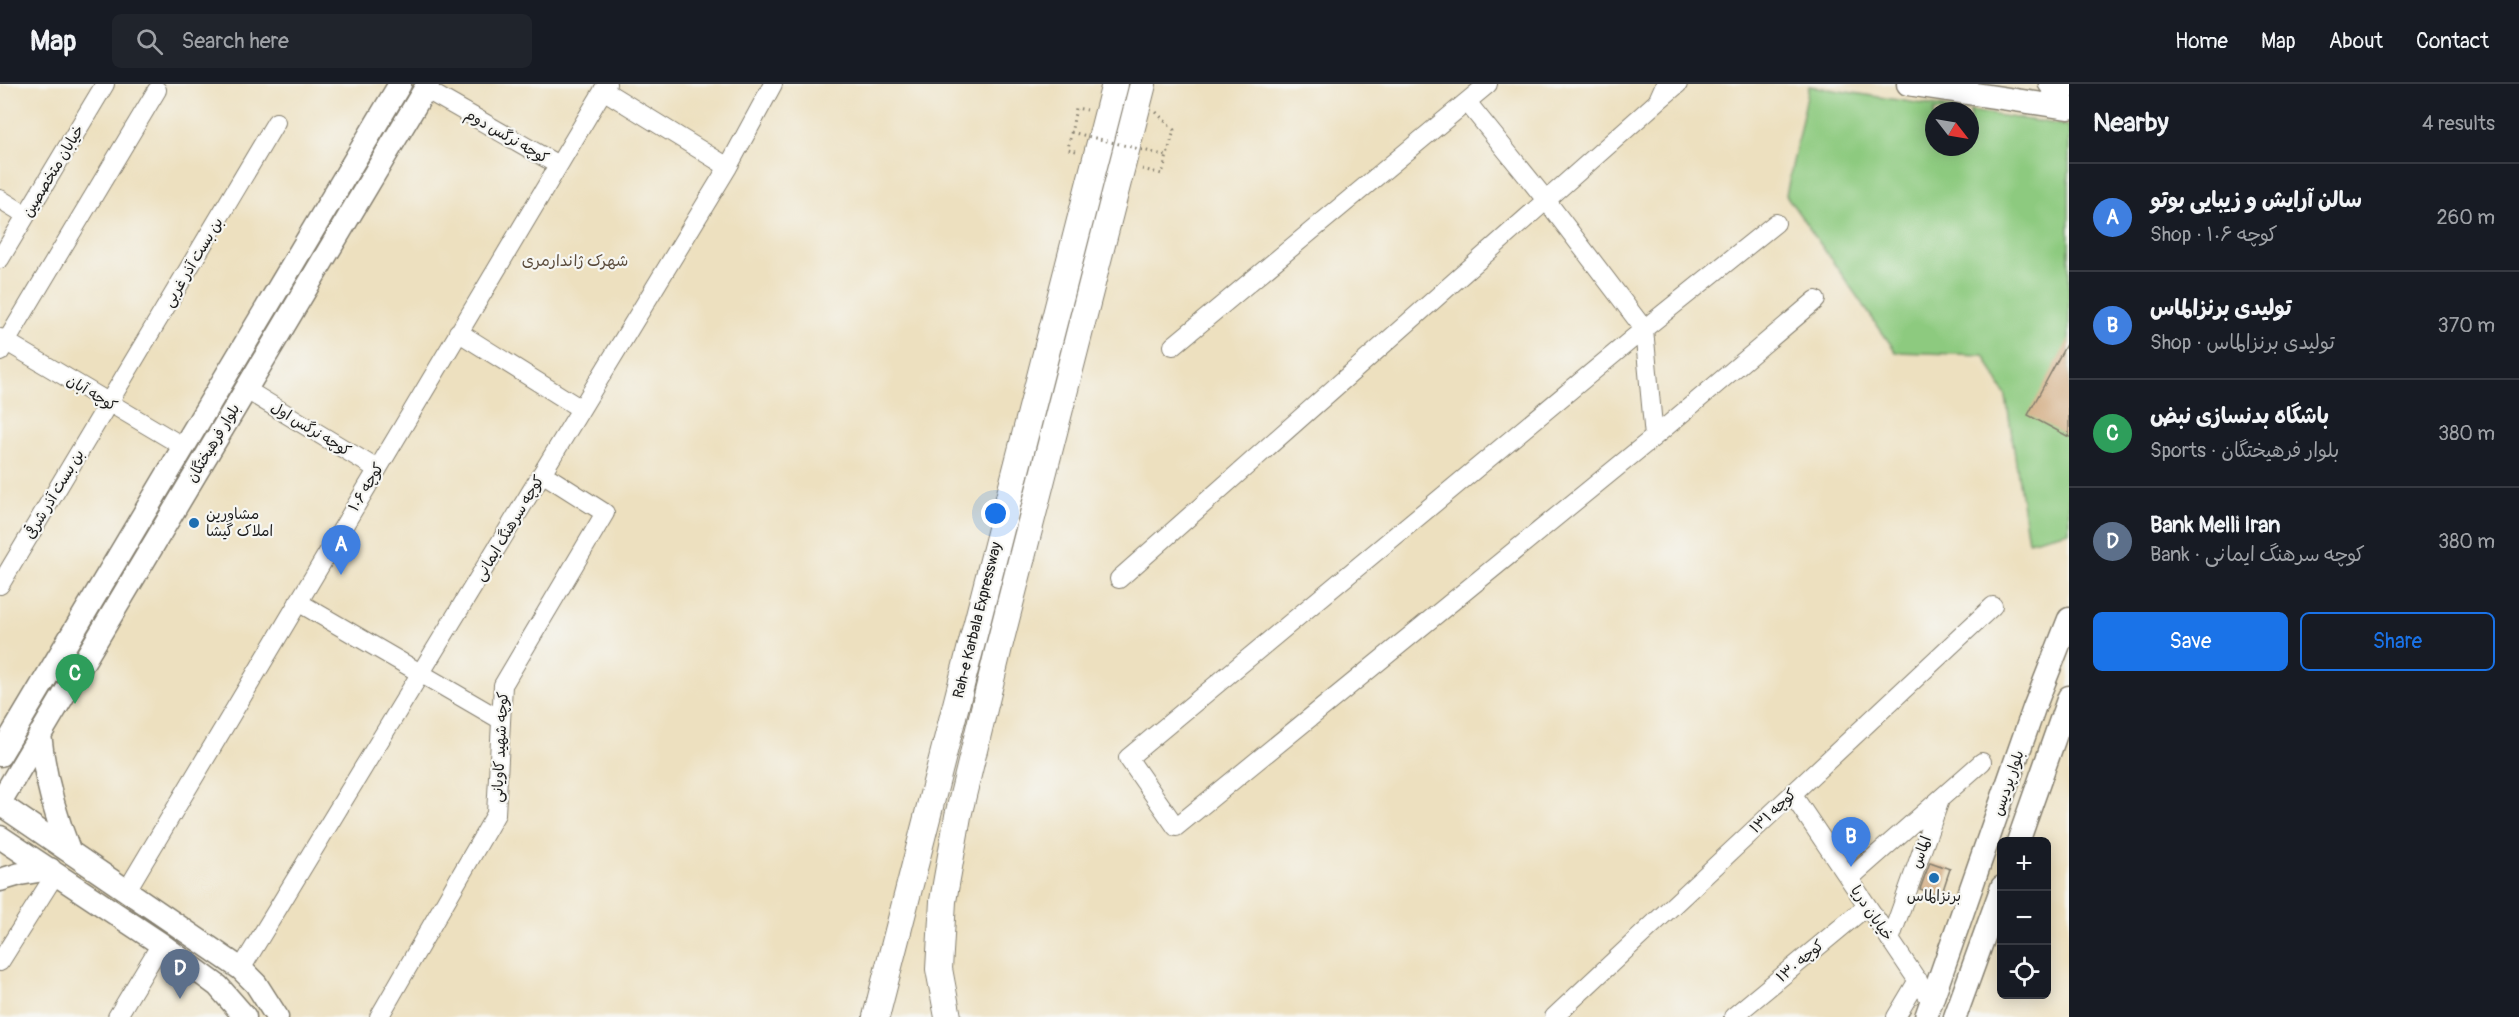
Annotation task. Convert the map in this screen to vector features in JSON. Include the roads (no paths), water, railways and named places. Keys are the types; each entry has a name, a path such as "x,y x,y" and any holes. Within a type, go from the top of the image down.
{"highway":[{"name":"Rah-e Karbala Expressway","path":"876,1017 1115,84"},
{"name":"Rah-e Karbala Expressway","path":"948,1017 939,969 943,901 958,816 999,647 1143,88"},
{"path":"928,1017 939,969"}],"main road":[{"name":"بلوار فرهیختگان","path":"0,755 400,84"},
{"path":"1908,84 2069,108"},
{"path":"2050,84 2069,87"},
{"name":"بلوار فرهیختگان","path":"0,803 427,87"},
{"name":"بلوار پردیس","path":"1929,1010 2030,719 2069,619"},
{"name":"بلوار پردیس","path":"2020,837 2069,697"},
{"path":"40,734 50,794 69,850"},
{"path":"0,803 241,969 256,984 277,1017"},
{"path":"0,837 161,944 218,986 245,1017"},
{"path":"0,880 53,871"},
{"path":"1955,1017 2000,891"}],"street":[{"name":"خیابان متخصصین","path":"0,259 105,84"},
{"name":"کوچه سرهنگ ایمانی","path":"241,969 728,167 773,84"},
{"path":"1173,346 1488,84"},
{"path":"1657,102 1665,84"},
{"path":"1119,579 1678,84"},
{"name":"کوچه نرگس دوم","path":"427,87 558,165"},
{"path":"605,87 728,167"},
{"name":"کوچه ۱۰۶","path":"127,890 605,87"},
{"path":"2,344 157,90"},
{"path":"1467,102 1644,329 1654,437"},
{"name":"بن بست آذر غربی","path":"109,403 276,122"},
{"path":"0,200 26,215"},
{"path":"1776,223 1644,329 1128,758 1176,827 1654,437 1816,300"},
{"path":"458,332 581,409"},
{"name":"کوچه آبان","path":"2,344 184,447"},
{"name":"کوچه نرگس اول","path":"245,389 377,469"},
{"name":"بن بست آذر شرقی","path":"0,585 109,403"},
{"name":"کوچه شهید کاویانی","path":"379,1017 495,814 503,685 605,513 542,473"},
{"path":"298,602 501,720"},
{"name":"کوچه ۱۳۱","path":"1554,1017 1993,606"},
{"path":"1849,879 1982,762"},
{"name":"خیابان دریا","path":"1792,794 1918,980 1929,1010"},
{"name":"الماس","path":"1890,940 1941,799"},
{"path":"0,962 53,871"},
{"name":"کوچه ۱۳۰","path":"1734,1017 1867,906"},
{"path":"117,1017 161,944"},
{"path":"1896,1017 1918,980"}],"place":[{"name":"مشاورین املاک گیشا","path":"194,523"},
{"name":"سالن آرایش و زیبایی بوتو","path":"341,575"},
{"name":"باشگاه بدنسازی نبض","path":"75,704"},
{"name":"تولیدی برنزالماس","path":"1851,867"},
{"name":"برنزالماس","path":"1934,878"},
{"name":"Bank Melli Iran","path":"180,999"}],"district":[{"name":"شهرک ژاندارمری","path":"575,260"}]}
